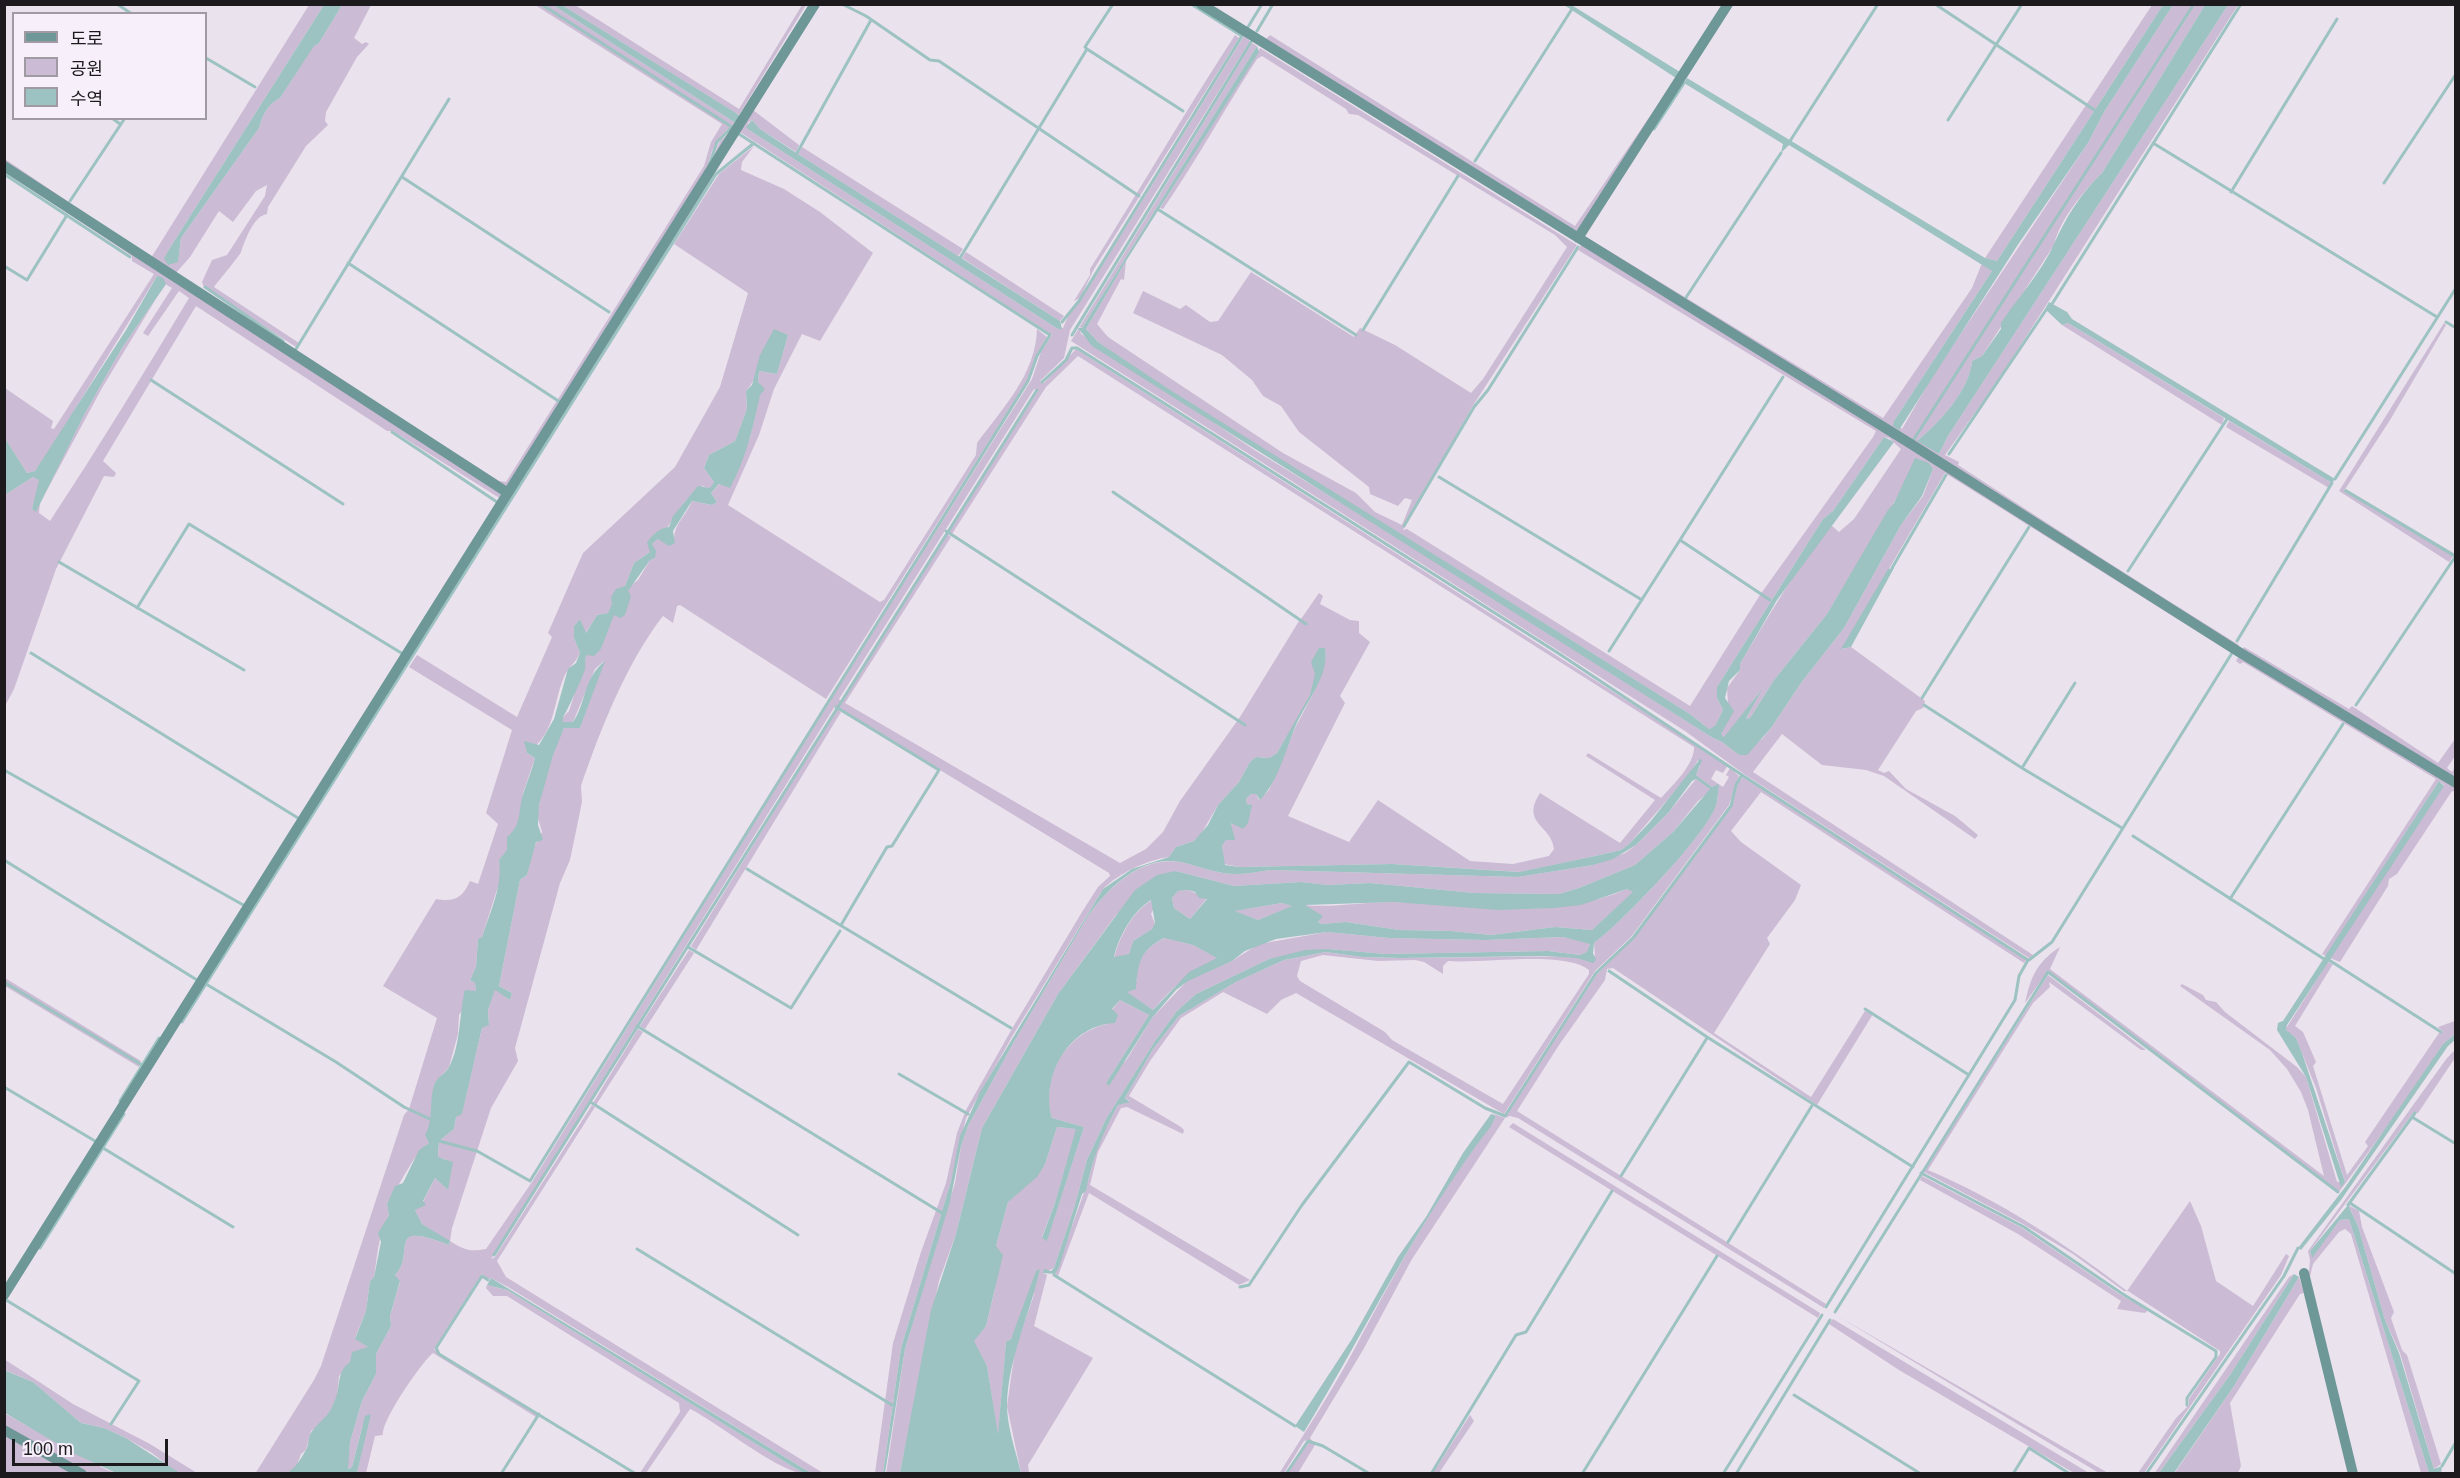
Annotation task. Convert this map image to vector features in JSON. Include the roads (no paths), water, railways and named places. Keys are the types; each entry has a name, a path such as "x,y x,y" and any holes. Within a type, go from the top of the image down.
{"street":[{"path":"4,1295 814,4"},
{"path":"1201,4 2240,652 2456,783"},
{"path":"1578,238 1728,4"},
{"path":"4,166 508,493"},
{"path":"2304,1273 2353,1473"},
{"path":"4,1430 82,1473"}],"water":[{"path":"324,5 342,5 319,43 314,46 280,98 266,110 259,128 181,238 178,262 168,265 164,259 168,251"},
{"path":"553,5 562,5 736,113 741,117 737,124"},
{"path":"1564,5 1573,6 1680,72 1676,78"},
{"path":"2163,5 2173,5 2104,112 2088,143 2017,246 1899,430 1893,426 1894,421 1992,271 1789,145 1781,153 1783,144 1684,83 1687,78 1985,258 1997,261"},
{"path":"2205,5 2228,5 1948,436 1939,454 1917,441 1935,425 1960,394 1970,372 1972,361 1982,356 2001,329 2001,323 2048,256 2074,207 2102,173"},
{"path":"1257,46 1259,52 1126,261 1086,329 1098,342 1167,388 1690,714 1709,729 1715,726 1723,710 1717,698 1717,687 1823,519 1833,511 1884,437 1894,442 1777,600 1740,664 1740,670 1729,681 1725,698 1734,711 1721,734 1724,737 1762,689 1746,719 1750,718 1774,680 1827,614 1894,503 1915,458 1929,463 1933,469 1922,496 1901,525 1844,628 1801,683 1771,728 1747,755 1739,755 1722,742 1092,346 1078,328 1082,328"},
{"path":"752,120 760,129 798,154 1060,321 1062,329 1058,329 749,130 746,127"},
{"path":"157,276 163,278 166,284 122,348 84,415 36,512 32,509 39,480 33,477 5,495 5,438 27,473 35,471 126,330"},
{"path":"2049,302 2067,312 2072,319 2335,479 2332,483 2068,323 2062,325 2045,309"},
{"path":"774,329 788,335 777,374 759,371 758,382 765,389 760,395 752,431 736,477 730,488 719,484 711,493 717,502 712,505 692,501 673,531 675,543 669,546 658,539 652,544 656,551 655,558 650,560 628,591 631,596 625,615 620,618 614,615 601,649 594,656 587,655 584,672 563,717 563,722 573,722 581,707 588,683 605,661 580,728 564,728 553,755 539,805 538,825 543,840 536,842 527,875 520,880 499,986 512,993 510,1000 495,990 488,1010 489,1025 482,1028 462,1114 456,1117 454,1129 439,1141 438,1157 453,1162 448,1190 435,1178 423,1201 426,1205 415,1210 422,1224 450,1241 449,1245 416,1236 409,1238 406,1242 401,1267 395,1275 400,1281 390,1316 391,1326 376,1354 376,1374 362,1401 350,1442 348,1469 352,1467 365,1416 371,1414 357,1473 287,1473 299,1462 307,1448 311,1432 330,1411 337,1395 341,1375 350,1362 352,1352 368,1347 355,1339 366,1311 370,1281 374,1277 381,1242 378,1233 389,1215 387,1204 395,1186 403,1183 419,1150 429,1143 425,1135 430,1123 434,1085 453,1058 465,990 476,991 475,983 470,980 476,967 478,939 482,937 492,909 499,879 499,860 507,850 507,837 517,823 523,794 535,758 527,753 524,741 539,745 554,719 568,669 576,663 580,653 574,638 574,626 580,619 586,633 597,615 608,613 612,604 611,597 616,589 625,586 634,563 650,552 647,543 651,537 659,530 669,527 673,516 698,486 710,488 714,482 704,468 709,455 735,441 747,409 746,391 752,385 760,355"},
{"path":"2346,489 2455,554 2455,558 2343,491"},
{"path":"1894,568 1851,647 1841,649 1888,569"},
{"path":"1319,648 1325,648 1326,658 1321,678 1296,725 1272,784 1260,800 1256,794 1251,794 1246,799 1247,804 1252,805 1248,823 1243,829 1231,823 1235,840 1226,840 1222,846 1225,865 1240,867 1392,864 1519,872 1595,856 1621,850 1629,844 1650,822 1700,759 1702,760 1696,775 1712,787 1719,784 1717,802 1699,833 1663,876 1643,898 1594,943 1593,953 1596,960 1593,963 1577,958 1546,956 1401,958 1362,957 1326,952 1284,960 1236,982 1179,1016 1153,1049 1125,1098 1130,1102 1118,1105 1112,1116 1098,1147 1086,1191 1082,1194 1059,1267 1055,1274 1043,1273 1044,1269 1051,1271 1054,1268 1087,1160 1106,1119 1155,1041 1177,1011 1196,994 1269,959 1305,950 1328,949 1386,954 1548,951 1580,955 1587,952 1590,944 1563,937 1485,940 1389,938 1327,932 1276,939 1245,951 1232,961 1188,981 1176,990 1152,1018 1109,1086 1106,1083 1149,1015 1120,1000 1112,1009 1118,1015 1115,1023 1099,1026 1084,1033 1062,1055 1055,1070 1050,1085 1049,1102 1052,1118 1084,1127 1047,1241 1042,1238 1055,1203 1076,1129 1057,1127 1045,1164 1037,1177 1008,1202 996,1246 1003,1255 986,1326 974,1341 987,1366 998,1434 1006,1342 1011,1339 1036,1271 1040,1269 1015,1353 1008,1388 1008,1422 1021,1473 900,1473 931,1310 956,1234 982,1128 1058,994 1135,890 1157,875 1176,871 1234,886 1301,882 1328,885 1370,883 1474,893 1559,894 1635,865 1673,832 1710,789 1696,779 1692,781 1669,812 1636,845 1613,859 1593,865 1518,877 1271,870 1232,874 1166,861 1139,869 1127,876 1105,895 1088,916 1011,1047 968,1126 961,1146 950,1202 905,1349 885,1473 883,1473 901,1348 951,1181 960,1136 980,1092 1103,889 1132,869 1169,857 1176,847 1194,841 1208,825 1218,805 1239,782 1250,762 1256,757 1269,758 1277,753 1310,695 1315,674 1311,662","holes":["1627,889 1633,892 1592,930 1555,927 1491,935 1451,931 1399,930 1346,922 1322,924 1318,922 1323,916 1305,905 1393,902 1499,910 1581,905","1188,890 1195,892 1199,898 1207,899 1190,919 1174,908 1172,898 1178,891","1151,900 1155,923 1152,929 1133,941 1129,954 1114,957 1123,933 1138,911","1282,903 1292,906 1258,920 1235,911","1164,938 1193,945 1217,958 1189,972 1153,1010 1127,992 1136,989 1139,965 1149,948"]},
{"path":"2439,781 2444,786 2287,1025 2286,1030 2296,1038 2302,1053 2345,1182 2341,1187 2306,1077 2277,1030 2278,1023 2283,1021"},
{"path":"2455,1034 2455,1040 2448,1046 2341,1200 2301,1250 2298,1248 2346,1186 2443,1044"},
{"path":"1491,1114 1496,1116 1491,1126 1416,1237 1304,1432 1295,1426 1352,1339 1398,1257 1426,1217 1463,1153"},
{"path":"2348,1205 2358,1226 2385,1320 2399,1353 2434,1469 2442,1466 2441,1473 2429,1473 2349,1219 2340,1220 2312,1258 2310,1251"},
{"path":"2294,1274 2299,1277 2234,1386 2174,1473 2159,1473 2230,1375"},
{"path":"491,1278 811,1473 803,1473 507,1290 487,1285"},
{"path":"4,1370 33,1382 81,1423 104,1428 126,1438 180,1473 116,1473 75,1454 5,1413"}],"waterway":[{"path":"117,4 129,12"},
{"path":"541,4 732,127 717,142 709,166"},
{"path":"842,4 866,16 930,60 939,61 1139,196"},
{"path":"960,258 1113,4"},
{"path":"1062,322 1079,301 1242,36 1191,4"},
{"path":"1248,27 1262,4"},
{"path":"1257,31 1273,4"},
{"path":"1790,141 1878,4"},
{"path":"1935,4 2096,111"},
{"path":"1948,120 2022,4"},
{"path":"1914,439 2194,4"},
{"path":"2052,304 2241,4"},
{"path":"1475,161 1572,9"},
{"path":"2231,192 2337,19"},
{"path":"797,153 871,20"},
{"path":"1072,335 1251,42"},
{"path":"1087,49 1183,111"},
{"path":"207,59 255,87"},
{"path":"2384,183 2456,74"},
{"path":"1654,129 1684,83"},
{"path":"296,349 449,99"},
{"path":"115,120 120,124"},
{"path":"70,201 124,120"},
{"path":"439,1141 477,1151 530,1181 1028,381 1037,356 1050,335 739,134"},
{"path":"182,1022 716,174 754,143"},
{"path":"2153,143 2437,317"},
{"path":"1685,299 1781,153"},
{"path":"4,174 130,257"},
{"path":"1363,330 1458,176"},
{"path":"402,177 609,312"},
{"path":"1159,210 1356,335"},
{"path":"4,266 27,280 67,215"},
{"path":"1404,526 1474,407 1488,390 1578,247"},
{"path":"348,263 563,404"},
{"path":"205,287 283,341"},
{"path":"2335,479 2456,288"},
{"path":"1949,454 2046,310"},
{"path":"2446,322 2456,328"},
{"path":"1042,382 1066,360 1072,348 1077,348 1558,653 1742,775 1736,785 1731,806 1633,938 1596,973 1505,1116 1485,1108 1409,1062 1302,1205 1249,1285 1240,1287"},
{"path":"1770,600 1680,540 1783,377"},
{"path":"151,380 343,504"},
{"path":"494,1255 1037,390"},
{"path":"2128,571 2227,419"},
{"path":"392,432 497,502"},
{"path":"1892,568 1946,475"},
{"path":"1439,477 1642,600"},
{"path":"2237,641 2332,483"},
{"path":"1113,492 1306,624"},
{"path":"137,608 189,524 403,654"},
{"path":"1922,698 2029,527"},
{"path":"946,531 1245,725"},
{"path":"1609,651 1680,540"},
{"path":"2356,705 2455,557"},
{"path":"59,562 244,670"},
{"path":"31,653 298,818"},
{"path":"2029,960 2052,942 2232,653"},
{"path":"2022,768 2075,683"},
{"path":"1924,705 2022,768 2122,828"},
{"path":"836,707 939,770 892,846 887,847 841,925"},
{"path":"2230,899 2343,724"},
{"path":"4,770 245,906"},
{"path":"1742,775 2028,960 2019,976 2015,1000 1826,1307"},
{"path":"2133,836 2324,959"},
{"path":"4,860 197,980"},
{"path":"747,869 1011,1028"},
{"path":"688,947 791,1008 840,931"},
{"path":"2329,960 2441,1032"},
{"path":"1609,971 1707,1037 1913,1167"},
{"path":"1835,1312 2048,972 2338,1192"},
{"path":"4,982 142,1065"},
{"path":"206,984 336,1062 404,1107 430,1119"},
{"path":"1865,1009 1969,1075"},
{"path":"637,1026 942,1213"},
{"path":"120,1101 159,1038"},
{"path":"1621,1176 1707,1038"},
{"path":"899,1074 968,1114"},
{"path":"4,1087 95,1141"},
{"path":"592,1103 798,1235"},
{"path":"1728,1242 1813,1104"},
{"path":"2348,1205 2415,1113"},
{"path":"40,1248 124,1114"},
{"path":"2412,1117 2456,1144"},
{"path":"103,1148 233,1227"},
{"path":"1921,1173 2024,1227 2121,1293 2216,1351 2216,1357 2187,1398 2187,1405"},
{"path":"1431,1474 1516,1335 1526,1332 1612,1191"},
{"path":"2350,1203 2456,1274"},
{"path":"2146,1474 2284,1276 2298,1248"},
{"path":"637,1249 892,1405"},
{"path":"1582,1474 1717,1256"},
{"path":"1054,1275 1295,1426"},
{"path":"488,1280 482,1276 436,1348 439,1354 636,1474"},
{"path":"6,1300 139,1381 111,1424"},
{"path":"1723,1474 1822,1315"},
{"path":"1736,1474 1830,1320"},
{"path":"1794,1395 1921,1474"},
{"path":"501,1474 539,1414"},
{"path":"1286,1474 1308,1441 1323,1446 1370,1474"},
{"path":"2442,1466 2456,1442"},
{"path":"2013,1474 2029,1448 2070,1474"}]}
